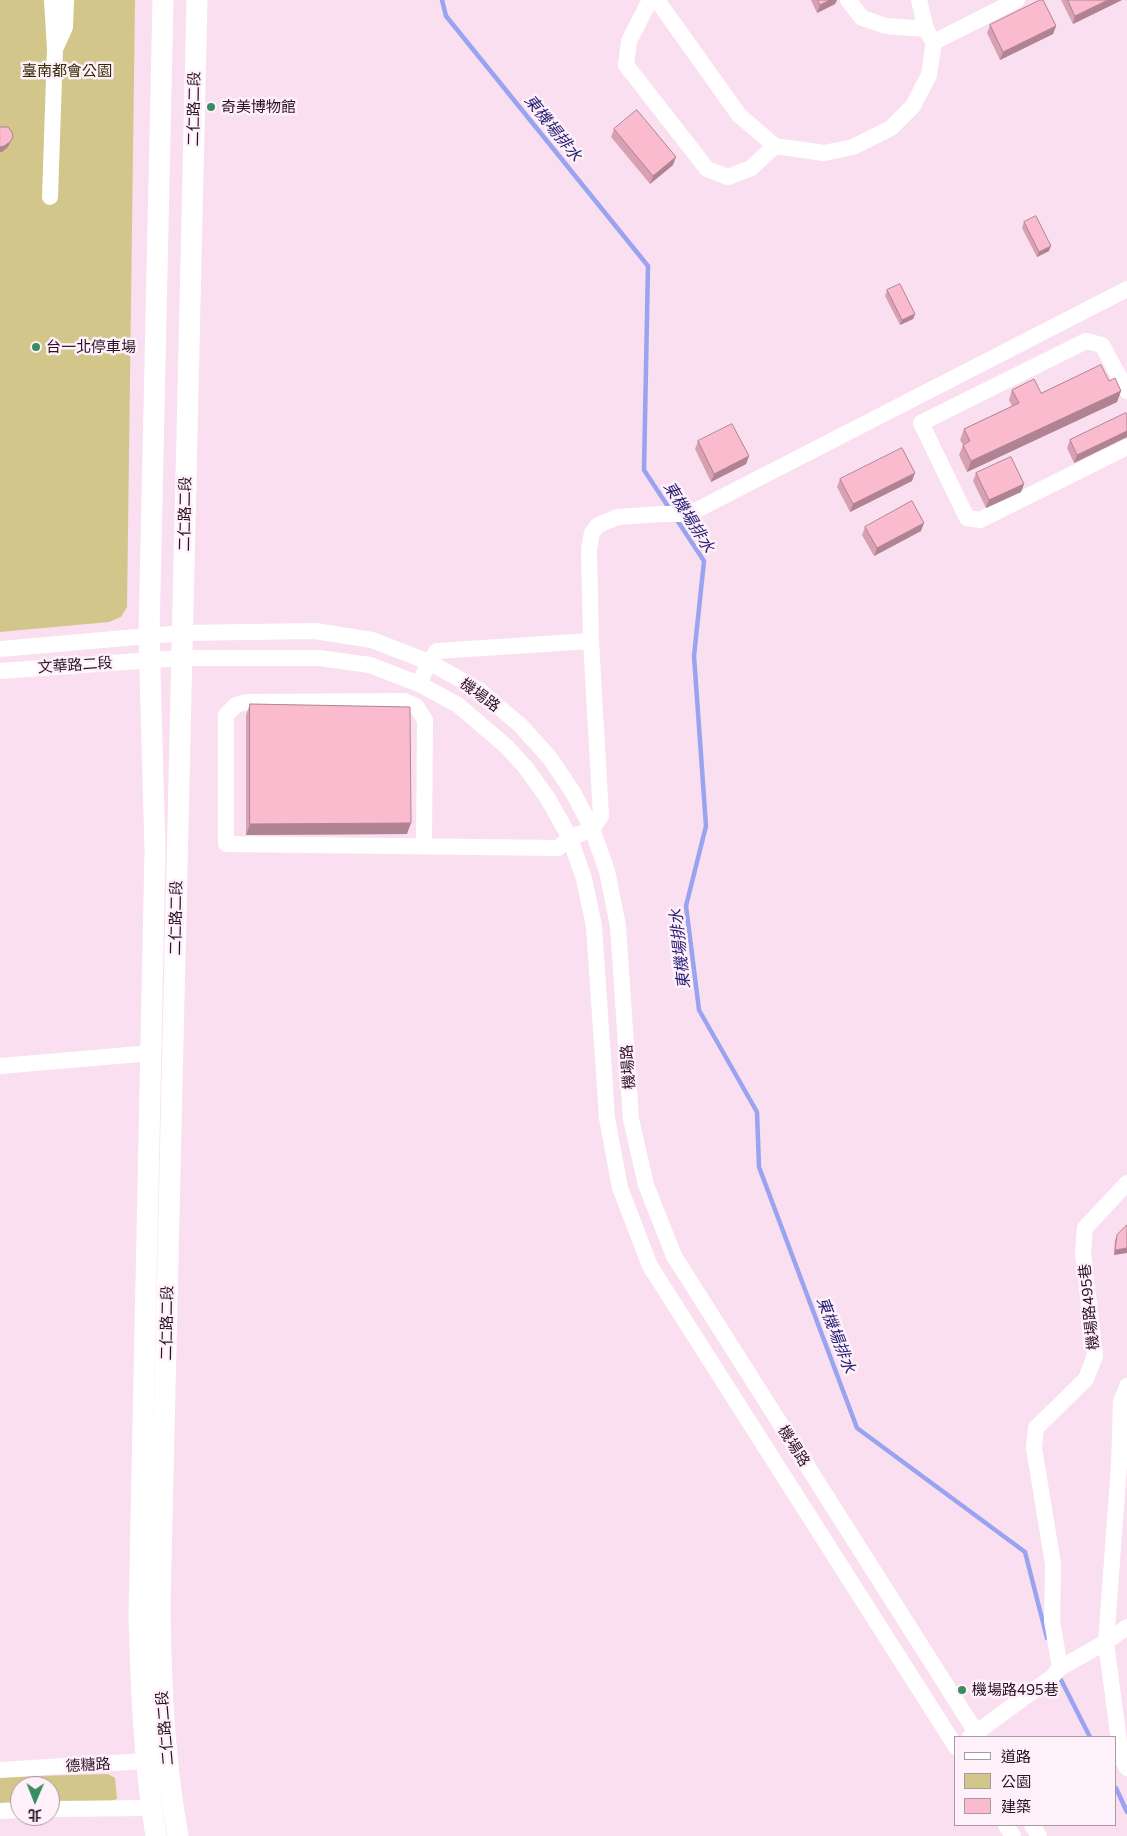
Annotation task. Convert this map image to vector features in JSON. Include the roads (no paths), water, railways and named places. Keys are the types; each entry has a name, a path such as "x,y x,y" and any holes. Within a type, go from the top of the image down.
{"main road":[{"name":"二仁路二段","path":"156,1836 145,1761 141,1705 139,1615 152,1053 155,851 149,635 163,0"},
{"name":"二仁路二段","path":"178,1836 173,1808 162,1699 160,1605 196,0"}],"street":[{"path":"50,197 54,49 52,0"},
{"path":"54,49 65,27 66,0"},
{"path":"650,0 629,41 626,65 707,169 728,177 751,168 775,146"},
{"path":"657,0 739,115 775,146 824,153 853,147 891,128 914,106 929,75 930,35 919,0"},
{"path":"848,0 862,18 886,26 930,35 1017,0"},
{"path":"424,846 425,720 416,706 404,701 247,702 236,705 226,715 226,844 558,848 570,838 592,829 601,816 591,641 589,549 592,533 598,526 618,518 661,514 689,514 1000,356 1127,289"},
{"path":"1127,391 1102,345 1086,341 921,423 967,518 980,520 1127,447"},
{"path":"1000,356 1011,378"},
{"name":"機場路","path":"149,635 316,631 372,640 429,662 479,690 520,725 550,758 574,794 592,829 607,872 618,926 632,1119 646,1185 674,1256 975,1736"},
{"name":"文華路二段","path":"0,649 149,635"},
{"path":"419,684 429,662 437,651 591,641"},
{"name":"機場路","path":"150,660 181,658 319,658 370,665 419,684 458,705 507,747 526,768 547,797 570,838 584,879 594,926 607,1118 620,1188 650,1266 954,1743"},
{"name":"文華路二段","path":"0,671 150,660"},
{"path":"0,1066 152,1053"},
{"name":"機場路495巷","path":"1056,1673 1052,1621 1053,1564 1034,1448 1036,1428 1086,1379 1095,1356 1083,1253 1085,1228 1127,1183"},
{"path":"1127,1386 1121,1402 1119,1466 1106,1642 1121,1757 1127,1768"},
{"path":"975,1736 1056,1673 1127,1627"},
{"name":"德糖路","path":"0,1770 145,1761"},
{"path":"60,1809 151,1808"}],"waterway":[{"name":"東機場排水","path":"442,0 446,16 648,266 644,470 671,511"},
{"name":"東機場排水","path":"675,517 704,561 694,656 706,826 686,906 699,1010 757,1112 759,1167 857,1428 1025,1552 1047,1638"},
{"name":"東機場排水","path":"1059,1676 1089,1736"},
{"name":"東機場排水","path":"1117,1790 1127,1812"}],"place":[{"name":"奇美博物館","path":"211,107"},
{"name":"台一北停車場","path":"36,347"},
{"name":"機場路495巷","path":"962,1690"}],"park label":[{"name":"臺南都會公園","path":"67,71"}]}
